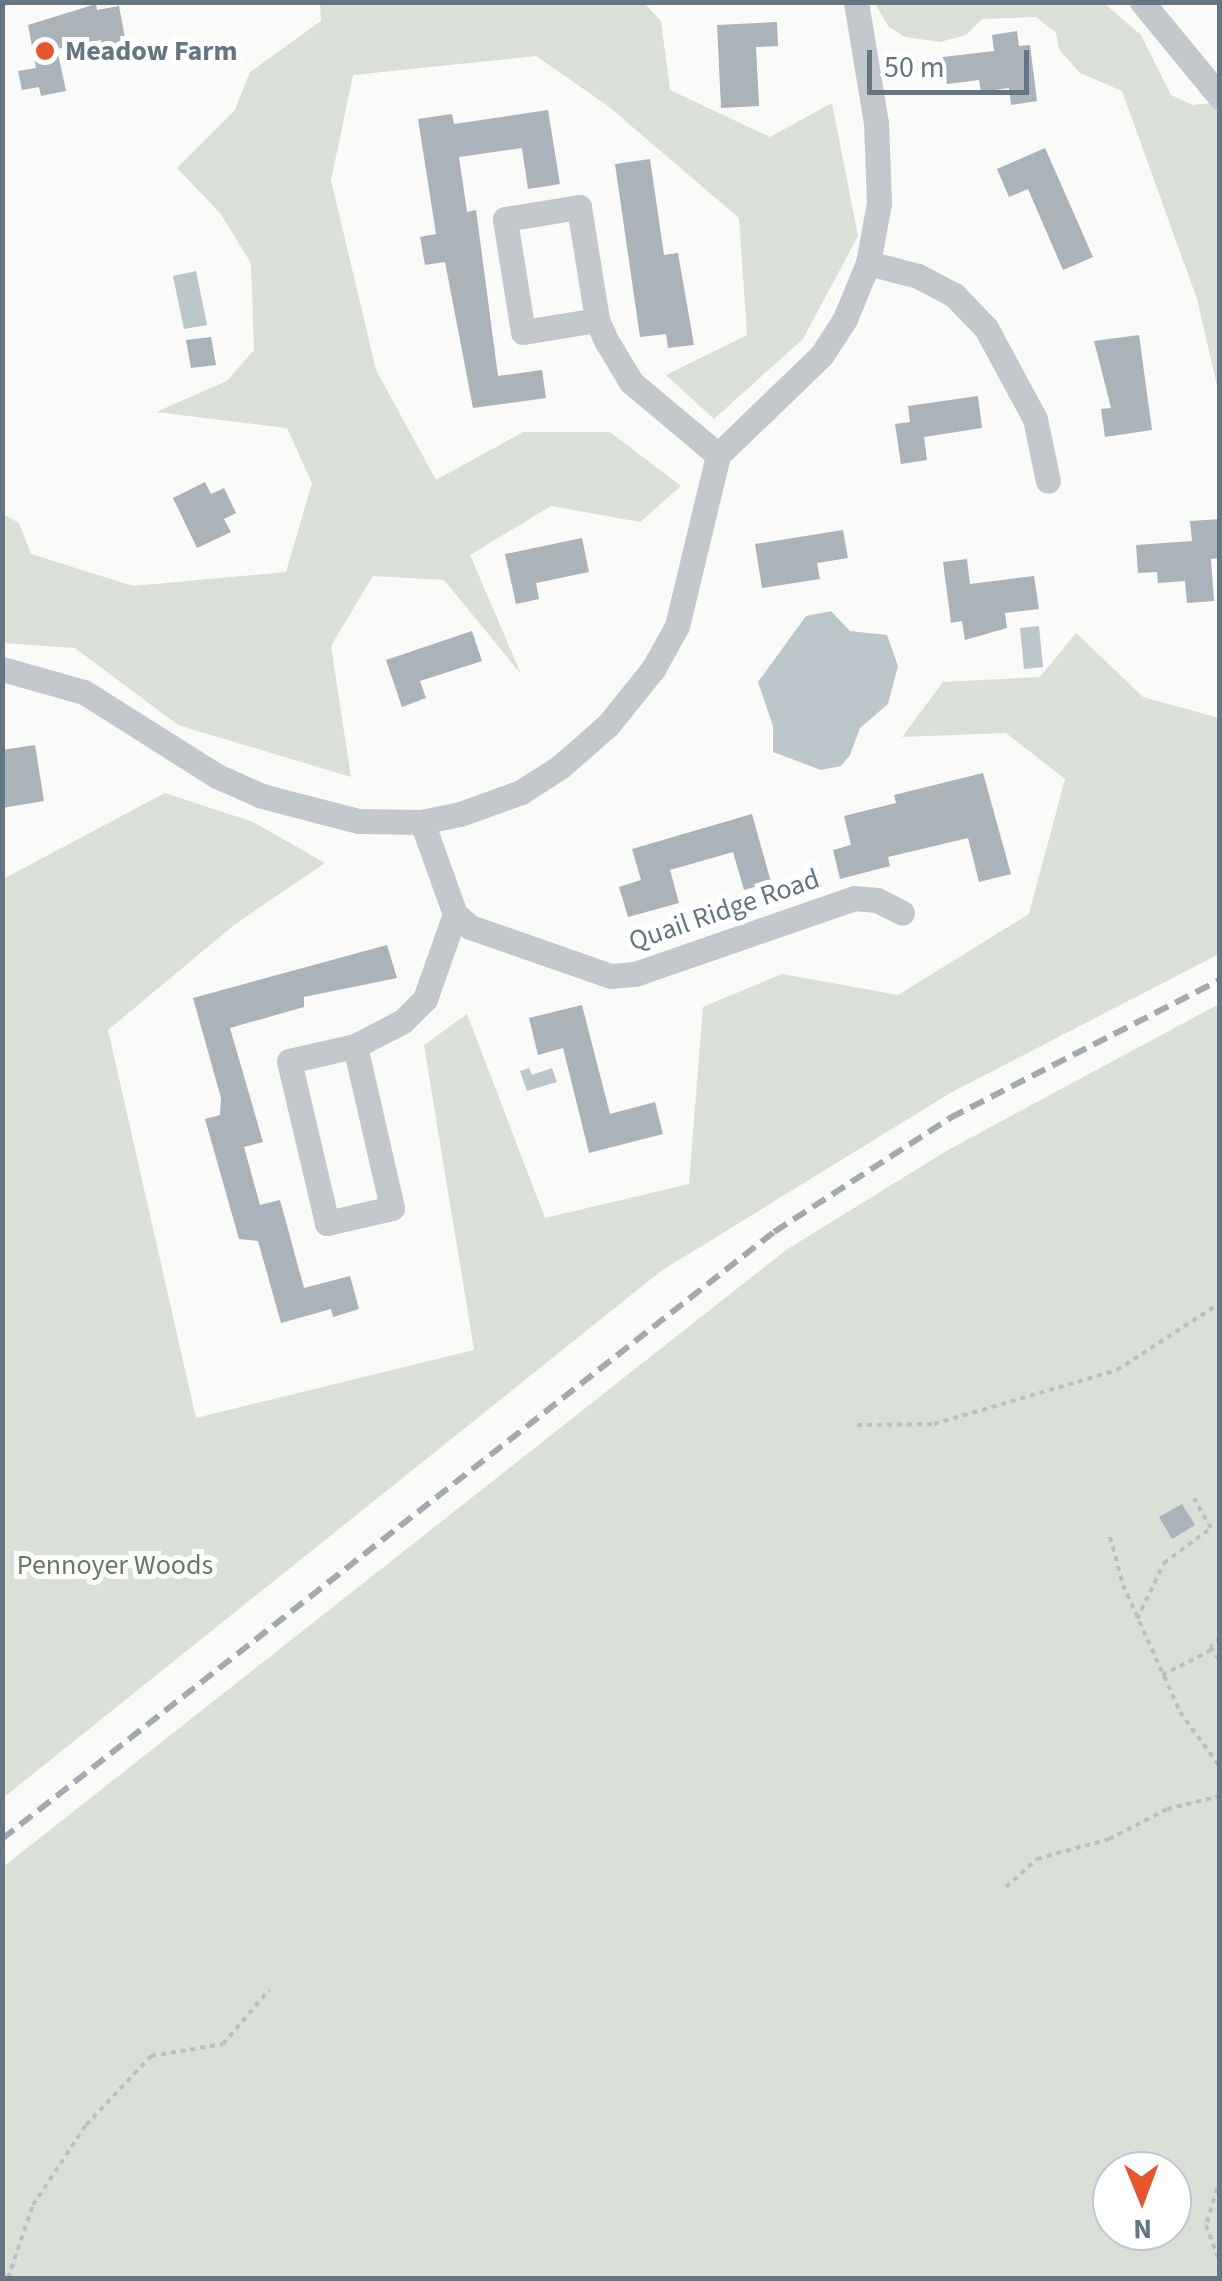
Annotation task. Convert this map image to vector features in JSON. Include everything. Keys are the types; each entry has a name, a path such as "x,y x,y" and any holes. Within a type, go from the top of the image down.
{"street":[{"path":"2,669 84,692 216,776 262,796 360,821 422,822 521,792 560,767 608,725 653,669 677,626 718,455 821,356 868,264 879,203 876,123 856,2"},
{"path":"1142,2 1220,97"},
{"path":"598,320 524,332 505,219 579,207 598,320 632,382 718,455"},
{"path":"868,264 918,276 954,295 986,328 1035,419 1048,481"},
{"path":"354,1046 392,1208 327,1224 289,1061 354,1046 403,1021 425,999 455,914 422,822"},
{"name":"Quail Ridge Road","path":"455,914 470,928 610,976 635,974 854,898 878,900 902,913"}],"path":[{"path":"856,1424 934,1424 1117,1370 1220,1303"},
{"path":"1137,1619 1164,1563 1211,1528 1194,1498"},
{"path":"1110,1537 1137,1619 1162,1675 1196,1739 1220,1768"},
{"path":"1162,1675 1210,1652 1220,1638"},
{"path":"1210,1652 1220,1661"},
{"path":"1006,1887 1037,1858 1109,1839 1167,1808 1220,1796"},
{"path":"8,2278 33,2205 98,2112 151,2056 223,2044 268,1990"},
{"path":"1220,2180 1206,2225 1220,2263"}],"green space":[{"path":"320,3 644,3 661,21 670,90 770,137 832,103 858,236 803,339 714,419 666,375 747,335 739,218 608,106 536,56 353,75 331,180 376,370 436,480 523,432 610,432 681,486 640,522 551,506 470,555 521,674 444,580 373,576 331,646 351,777 178,725 75,648 2,643 3,514 19,523 31,554 133,586 286,572 312,483 287,428 156,412 227,381 254,350 251,263 220,213 177,168 235,110 250,72 321,21"},
{"path":"1104,3 1141,35 1171,95 1193,105 1211,103 1219,91 1219,394 1197,299 1122,91 1080,73 1059,49 1056,33 1036,17 982,19 966,35 940,42 905,37 888,26 876,5"},
{"name":"Pennoyer Woods","path":"1076,633 1143,697 1219,718 1219,954 952,1092 661,1271 3,1798 3,879 165,793 253,822 325,863 234,925 108,1030 196,1418 474,1350 424,1045 467,1014 545,1218 689,1184 703,1007 782,974 898,995 1029,914 1065,779 1006,733 902,737 943,682 1040,677"},
{"path":"1219,1004 1219,2278 3,2278 3,1867 786,1250 948,1150"}],"shaded area":[{"path":"196,271 207,325 184,329 173,276"},
{"path":"831,611 850,631 887,635 898,666 888,704 860,728 850,755 841,766 821,770 773,752 773,726 758,682 806,616"},
{"path":"1039,626 1043,667 1024,669 1020,628"},
{"path":"529,1068 532,1075 552,1068 557,1082 527,1091 520,1071"}],"building":[{"name":"Meadow Farm","path":"96,4 97,10 119,6 127,48 103,53 101,40 57,49 66,91 41,96 39,87 22,90 18,71 36,68 28,25"},
{"path":"777,22 778,46 756,47 759,106 721,108 717,25"},
{"path":"1017,31 1019,46 1030,45 1037,101 1011,105 1009,88 981,92 979,80 947,84 943,57 994,51 992,35"},
{"path":"548,110 560,184 528,189 522,148 459,157 467,212 476,210 498,376 542,370 546,398 473,408 445,262 425,265 420,237 436,234 418,119 452,114 454,124"},
{"path":"1045,148 1093,257 1063,270 1028,189 1009,197 997,169"},
{"path":"650,159 664,255 678,253 694,345 668,348 666,334 640,337 615,164"},
{"path":"1139,335 1152,430 1105,437 1101,409 1111,408 1094,341"},
{"path":"211,337 216,365 191,368 186,340"},
{"path":"978,396 982,428 924,437 927,460 901,464 895,424 910,422 908,406"},
{"path":"205,482 211,494 224,488 236,513 224,519 231,532 197,548 173,498"},
{"path":"1220,519 1220,558 1211,559 1214,601 1187,603 1185,581 1158,583 1157,572 1138,573 1136,545 1192,541 1190,521"},
{"path":"843,530 848,558 817,563 820,579 762,588 755,544"},
{"path":"582,538 589,572 536,583 539,599 516,604 505,554"},
{"path":"967,559 970,584 1034,576 1039,609 1005,613 1007,628 965,640 962,621 951,623 943,562"},
{"path":"472,631 482,661 420,681 426,698 402,707 386,660"},
{"path":"35,745 44,801 2,808 2,750"},
{"path":"983,773 1011,874 979,882 968,838 888,857 890,866 840,879 833,850 851,845 844,816 896,803 894,795"},
{"path":"752,814 771,882 744,890 733,852 670,870 679,903 628,917 619,887 641,880 632,849"},
{"path":"387,945 397,978 304,997 304,1007 230,1028 263,1142 244,1147 260,1205 280,1200 304,1288 350,1276 359,1309 333,1317 331,1309 281,1323 258,1241 239,1239 205,1119 220,1115 221,1098 193,998"},
{"path":"582,1005 610,1114 655,1102 663,1134 589,1153 563,1048 538,1055 529,1018"},
{"path":"1182,1504 1195,1525 1172,1539 1159,1517"}],"railway":[{"path":"2,1839 774,1232 950,1118 1220,980"}],"place":[{"name":"Meadow Farm","path":"45,51"}]}
